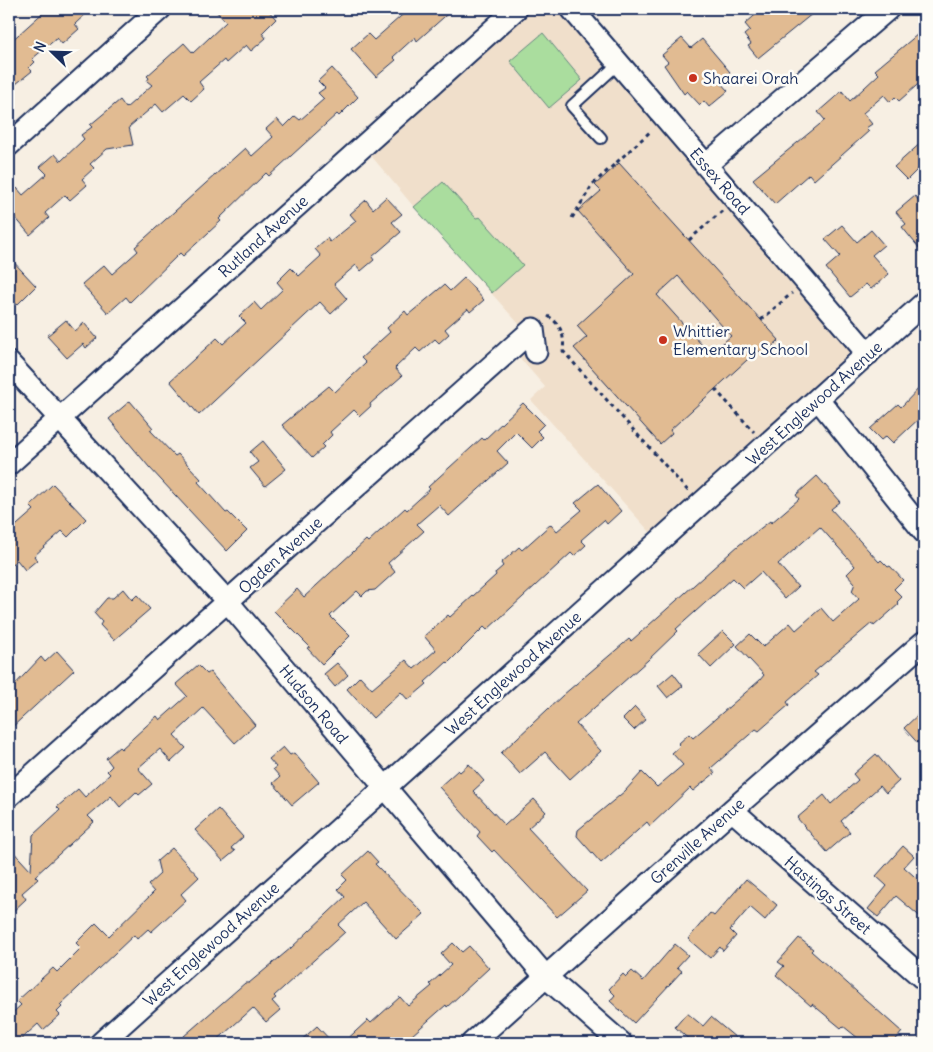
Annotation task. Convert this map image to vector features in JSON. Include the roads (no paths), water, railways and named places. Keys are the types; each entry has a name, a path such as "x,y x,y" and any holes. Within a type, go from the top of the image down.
{"street":[{"path":"9,145 160,9"},
{"name":"Rutland Avenue","path":"9,464 516,9"},
{"name":"Essex Road","path":"572,9 868,354"},
{"path":"706,165 888,9"},
{"name":"West Englewood Avenue","path":"101,1043 924,304"},
{"name":"Ogden Avenue","path":"9,796 533,329 536,352"},
{"name":"Hudson Road","path":"9,363 227,602 546,977 622,1043"},
{"path":"818,399 924,532"},
{"name":"Grenville Avenue","path":"472,1043 732,810 924,642"},
{"name":"Hastings Street","path":"732,810 924,979"}],"lane":[{"path":"601,138 572,106 619,63"}],"place":[{"name":"Shaarei Orah","path":"693,78"},
{"name":"Whittier Elementary School","path":"663,340"}]}
